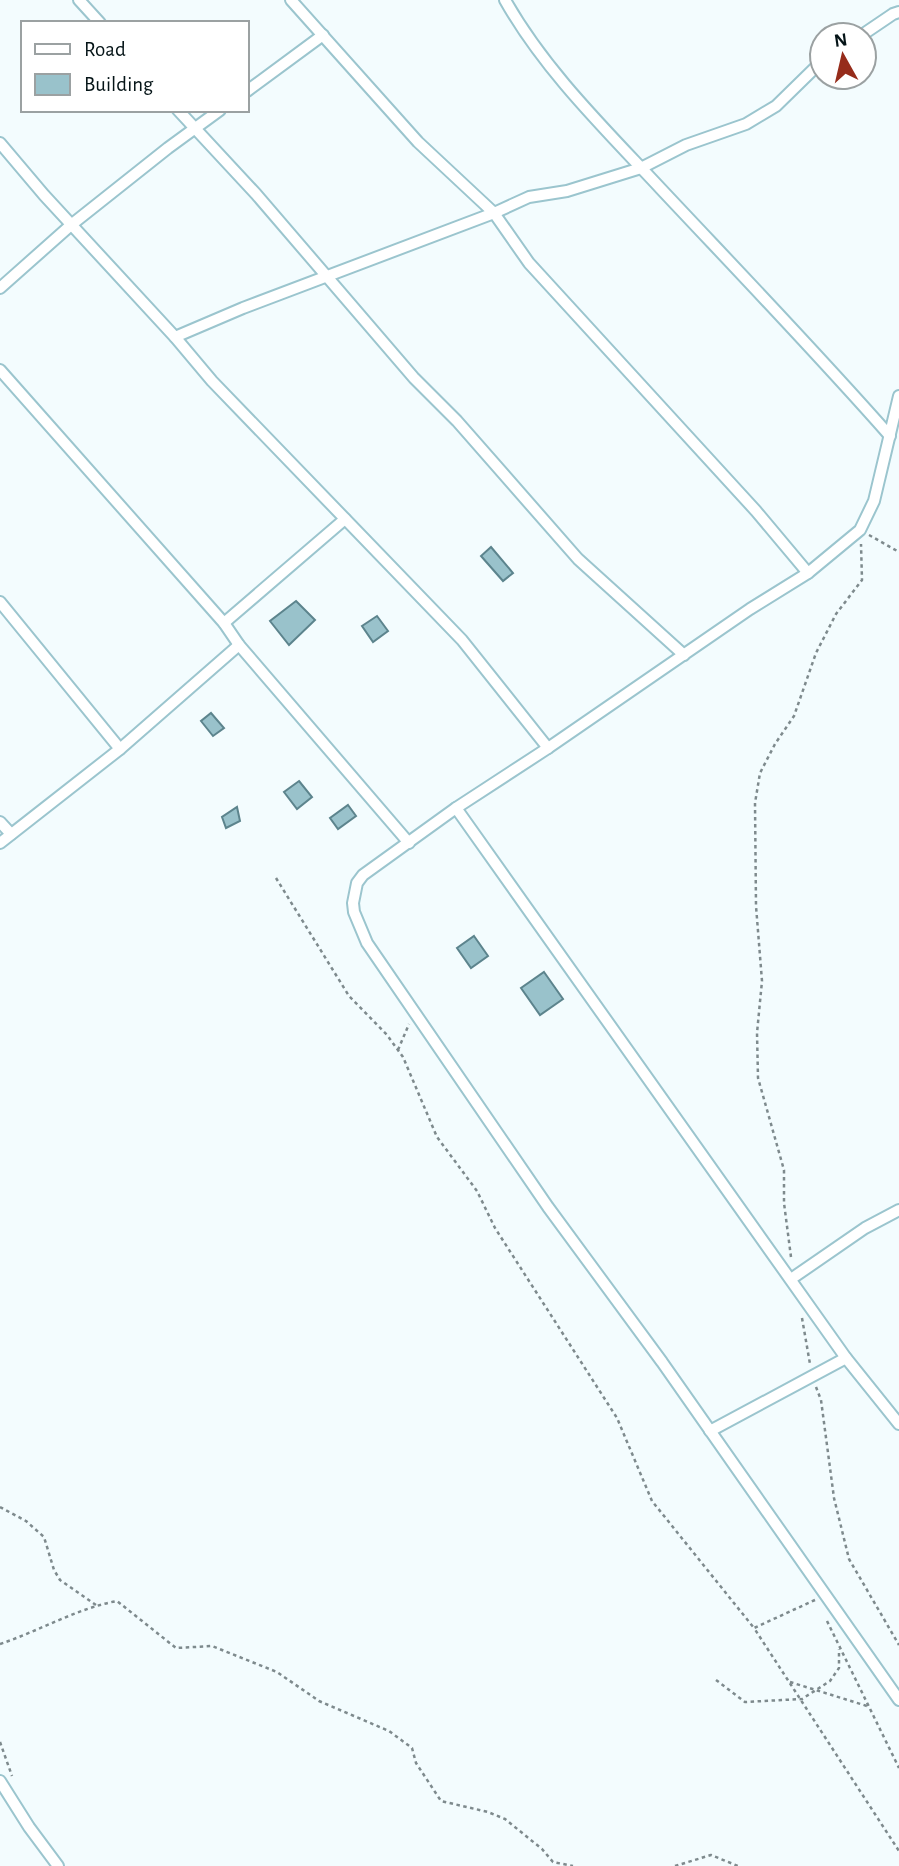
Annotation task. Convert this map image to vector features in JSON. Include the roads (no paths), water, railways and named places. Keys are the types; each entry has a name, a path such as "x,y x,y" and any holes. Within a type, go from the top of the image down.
{"street":[{"path":"79,0 98,21"},
{"path":"291,0 418,142 494,213 529,263 756,511 808,573"},
{"path":"505,0 532,44 641,167 825,361 890,436"},
{"path":"878,24 899,12"},
{"path":"248,90 323,35"},
{"path":"175,337 529,197 567,191 641,167 686,145 746,124 776,106 808,75"},
{"path":"180,112 256,194 414,378 457,421 578,559 684,655"},
{"path":"0,288 71,225 217,112"},
{"path":"0,143 212,381 462,640 548,748"},
{"path":"0,370 224,623 239,645 409,843"},
{"path":"0,390 10,383"},
{"path":"899,396 874,501 860,530 808,573 750,609 456,808 363,875 357,883 353,903 367,943 414,1012 548,1207 899,1700"},
{"path":"224,623 345,519"},
{"path":"0,602 120,749"},
{"path":"0,844 120,749 239,645"},
{"path":"456,808 846,1359 899,1424"},
{"path":"0,822 11,834"},
{"path":"791,1279 865,1228 899,1210"},
{"path":"710,1431 846,1359"},
{"path":"0,1781 58,1866"}]}
